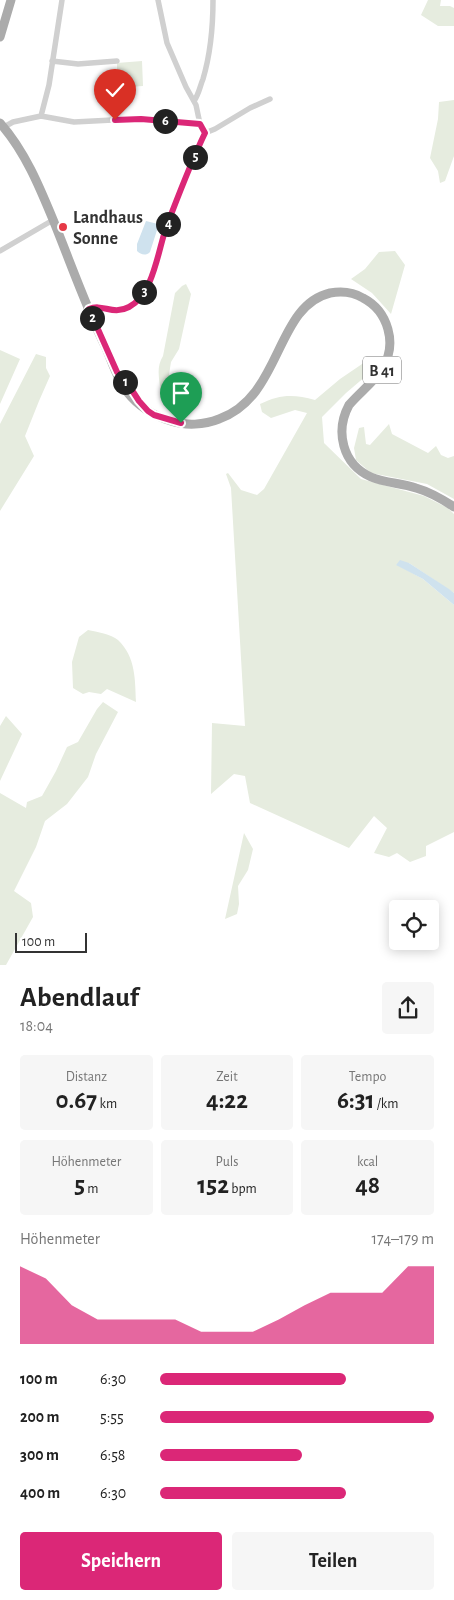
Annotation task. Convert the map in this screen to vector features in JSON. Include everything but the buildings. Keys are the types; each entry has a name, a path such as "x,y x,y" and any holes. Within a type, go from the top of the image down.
{"main road":[{"path":"0,37 11,0"},
{"name":"B 41","path":"2,125 33,174 126,392 148,411 173,422 188,424 213,421 235,412 244,406 256,392 302,309 324,295 351,293 367,300 380,312 388,328 390,345 389,354 382,369 349,405 345,412 341,427 342,443 345,451 353,464 364,474 379,480 425,491 454,507"}],"street":[{"path":"41,116 49,85 62,0"},
{"path":"158,0 167,43 197,108 200,124 205,133"},
{"path":"194,101 198,94 211,50 213,0"},
{"path":"52,61 78,64 117,61"},
{"path":"205,133 215,130 250,108 270,99"},
{"path":"2,125 41,116 74,122 132,119 200,124"},
{"path":"89,309 97,307 112,311 125,309 133,305 143,294 151,278 166,227 205,133"},
{"path":"0,251 53,220"}],"shaded area":[{"path":"428,0 441,0 440,6 454,8 454,26 438,26 421,15"},
{"path":"142,61 143,86 117,88 117,63"},
{"path":"454,100 454,156 445,181 440,183 438,171 430,158 438,119 439,102"},
{"path":"395,251 405,265 391,314 372,293 351,279 365,269 379,252"},
{"path":"186,284 191,294 179,349 171,362 168,381 170,388 161,392 159,369 175,293"},
{"path":"0,350 20,359 0,404"},
{"path":"36,354 46,357 46,368 50,376 25,436 34,456 0,511 0,424"},
{"path":"365,362 373,370 322,417 324,443 361,479 424,496 448,508 454,514 454,593 409,563 396,564 423,579 454,605 454,832 426,846 426,856 410,862 397,853 389,857 374,853 387,828 374,816 349,848 250,803 245,776 234,774 211,794 212,723 245,726 231,488 226,474 228,473 241,490 257,495 264,489 307,413 295,410 271,418 262,412 260,404 274,398 287,396 315,400 340,379"},
{"path":"389,424 392,434 428,453 436,446 441,455 448,458 454,456 454,499 427,484 371,473 356,460 354,448 359,428 364,427 366,444 370,445"},
{"path":"88,630 112,636 124,647 133,669 136,702 107,689 101,694 89,692 83,694 73,688 72,662 79,637"},
{"path":"103,702 118,712 96,754 88,777 67,804 45,821 36,847 14,891 31,903 33,917 6,965 0,965 0,793 26,808 27,802 42,796 67,747 78,742"},
{"path":"6,716 22,734 0,781 0,726"},
{"path":"244,833 253,849 248,870 238,886 239,904 237,914 225,919"}],"water":[{"path":"146,221 158,224 158,227 150,252 144,254 137,251 137,244"},
{"path":"400,560 409,563 454,593 454,605 423,579 396,565"}],"place":[{"name":"Landhaus Sonne","path":"63,227"}],"route":[{"path":"115,120 141,119 200,124 205,133 166,227 151,278 143,294 133,305 125,309 112,311 93,307 89,309 100,338 117,372 128,384 139,401 154,415 181,423"}]}
